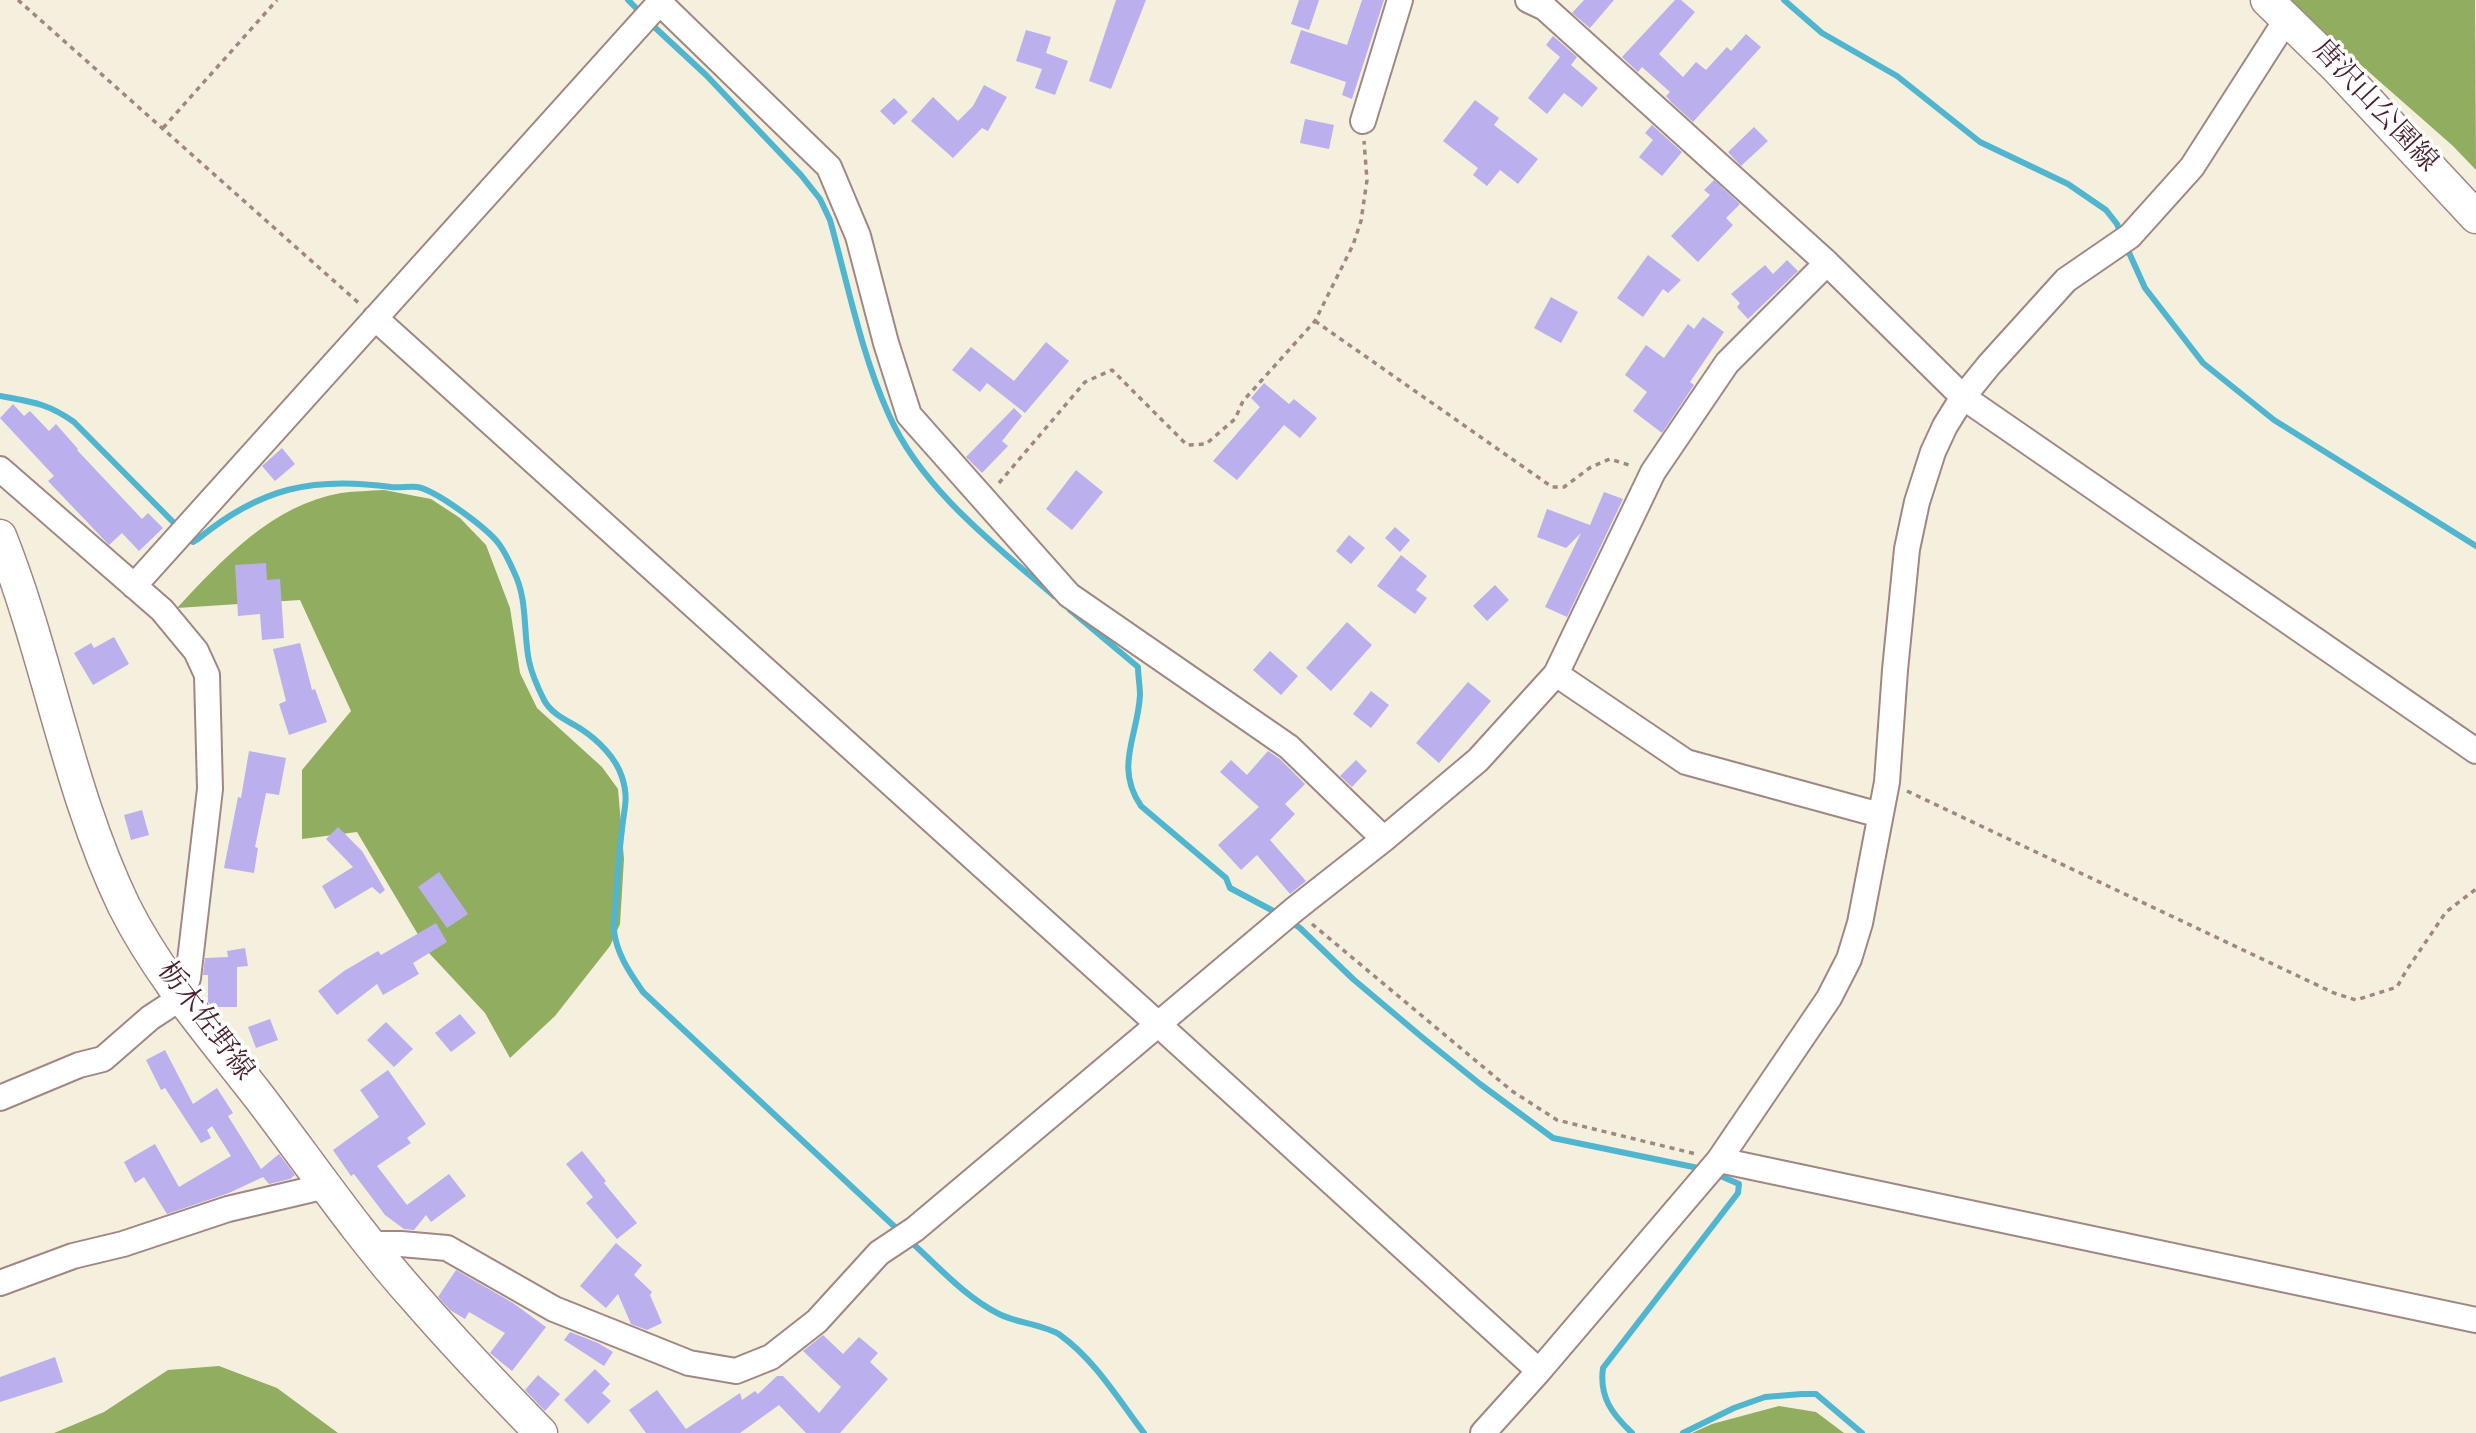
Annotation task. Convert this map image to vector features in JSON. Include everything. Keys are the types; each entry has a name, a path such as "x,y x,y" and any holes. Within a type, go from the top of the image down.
{"main road":[{"name":"唐沢山公園線","path":"2276,8 2337,68 2476,217"},
{"name":"栃木佐野線","path":"0,536 22,594 106,862 138,931 182,997 370,1244 416,1300 541,1433"}],"street":[{"path":"1363,121 1400,0"},
{"path":"134,586 661,1 829,167 858,236 886,343 909,415 1069,595 1289,747 1384,839"},
{"path":"1542,3 1827,264 1963,397 2476,751"},
{"path":"1483,1433 1719,1160 1829,998 1849,960 1860,923 1887,782 1908,549 1917,502 1933,452 1963,397 2066,280 2130,236 2192,167 2281,28 2276,8"},
{"path":"370,1244 446,1248 554,1309 690,1363 736,1371 771,1357 817,1321 879,1252 915,1229 1294,909 1384,839 1478,760 1556,674 1653,472 1727,363 1827,264"},
{"path":"375,318 1539,1371"},
{"path":"0,469 162,610 196,651 207,675 210,789 188,978 182,997 150,1018 103,1059 79,1065 0,1098"},
{"path":"1556,674 1686,762 1880,815"},
{"path":"1719,1160 2476,1320"},
{"path":"0,1283 73,1256 123,1244 228,1209 326,1186"}],"path":[{"path":"18,0 375,318"},
{"path":"163,128 277,0"},
{"path":"984,501 1085,382 1112,370 1187,444 1206,444 1235,419 1243,401 1315,321 1353,246 1361,221 1367,180 1363,121"},
{"path":"1315,321 1552,487 1564,486 1591,467 1610,459 1653,472"},
{"path":"1887,782 2334,993 2356,1000 2397,987 2446,912 2476,889"},
{"path":"1294,909 1512,1091 1557,1119 1719,1160"}],"green space":[{"path":"2287,0 2475,0 2476,170 2453,146"},
{"path":"384,490 431,499 460,518 486,545 510,608 520,673 537,708 602,767 618,789 624,859 620,924 610,946 555,1016 510,1058 485,1013 429,953 357,832 302,839 302,770 351,711 300,600 177,608 230,554 271,522 293,509 316,499 341,493"},
{"path":"219,1366 277,1388 338,1433 54,1433 104,1412 168,1370"},
{"path":"1779,1406 1816,1412 1844,1433 1692,1433 1712,1424"}],"building":[{"path":"1116,0 1146,0 1111,89 1089,81"},
{"path":"1299,0 1319,0 1309,30 1291,24"},
{"path":"1362,0 1384,0 1352,99 1342,95 1346,82 1290,63 1301,30 1347,45"},
{"path":"1584,0 1614,0 1590,28 1572,13"},
{"path":"1675,0 1681,0 1695,12 1659,54 1683,77 1696,62 1706,70 1727,47 1731,51 1746,34 1761,47 1693,122 1666,96 1670,92 1642,67 1638,72 1622,57"},
{"path":"1026,30 1051,37 1046,53 1068,61 1055,95 1035,88 1042,69 1016,61"},
{"path":"1553,36 1577,57 1571,65 1598,88 1582,107 1564,93 1547,114 1528,98 1560,57 1546,45"},
{"path":"984,85 1007,97 988,131 982,128 953,158 911,121 933,97 958,121 973,106"},
{"path":"894,98 908,112 894,125 880,111"},
{"path":"1475,100 1499,118 1494,125 1538,159 1518,184 1500,170 1487,186 1473,175 1478,168 1443,141"},
{"path":"1305,119 1334,125 1329,149 1300,143"},
{"path":"1652,125 1682,152 1662,176 1639,157 1653,140 1645,133"},
{"path":"1754,127 1768,141 1741,166 1728,152"},
{"path":"1714,180 1740,204 1726,218 1733,225 1698,262 1671,236 1710,195 1704,190"},
{"path":"1648,255 1681,280 1668,293 1663,289 1643,317 1617,298"},
{"path":"1787,260 1798,271 1748,319 1737,307 1740,303 1731,294 1765,265 1773,274"},
{"path":"1551,297 1578,312 1561,343 1534,328"},
{"path":"1703,317 1724,332 1690,382 1694,385 1662,433 1633,411 1647,392 1625,375 1646,345 1664,358 1688,324 1694,329"},
{"path":"1046,342 1069,361 1025,413 987,383 980,392 952,370 971,347 1014,381"},
{"path":"1264,383 1289,404 1294,399 1317,418 1300,438 1284,425 1237,480 1213,461 1260,407 1251,398"},
{"path":"13,404 24,416 30,411 49,431 56,424 142,519 148,513 163,528 139,551 122,533 109,545 48,481 54,476 0,418"},
{"path":"1014,408 1022,416 1002,441 1008,446 982,473 966,457"},
{"path":"282,448 295,464 275,481 262,466"},
{"path":"1076,470 1103,492 1072,530 1046,509"},
{"path":"1604,492 1623,499 1567,617 1545,607 1581,533 1566,548 1537,537 1547,509 1590,525"},
{"path":"1395,527 1410,540 1400,552 1385,538"},
{"path":"1349,535 1365,548 1351,564 1336,551"},
{"path":"1401,555 1427,576 1416,590 1427,598 1415,614 1377,586"},
{"path":"266,563 267,580 280,579 284,638 262,640 260,614 238,616 235,565"},
{"path":"1495,585 1509,600 1487,621 1473,606"},
{"path":"1347,622 1372,645 1331,691 1306,668"},
{"path":"114,637 129,664 93,685 74,653 91,643 94,648"},
{"path":"300,643 312,690 315,689 327,722 289,735 279,704 286,701 273,649"},
{"path":"1270,651 1298,676 1281,695 1253,670"},
{"path":"1468,682 1491,701 1439,763 1416,743"},
{"path":"1371,691 1389,705 1371,728 1353,714"},
{"path":"249,751 286,758 279,795 266,793 255,847 258,848 254,873 224,868"},
{"path":"1268,751 1305,784 1285,804 1295,814 1270,840 1306,881 1290,894 1257,855 1241,870 1218,845 1259,807 1220,772 1231,760 1247,775"},
{"path":"1356,760 1367,771 1352,787 1340,776"},
{"path":"142,810 149,835 131,840 124,815"},
{"path":"338,827 362,851 385,890 380,894 372,887 335,909 322,886 353,867 326,839"},
{"path":"439,872 468,914 447,928 418,887"},
{"path":"436,923 447,942 413,963 419,974 383,995 377,984 337,1015 318,991 344,971 378,951 381,955"},
{"path":"245,948 248,966 237,967 237,1007 212,1007 208,1002 208,975 203,975 205,958 228,957 227,951"},
{"path":"460,1014 476,1033 451,1052 435,1033"},
{"path":"270,1019 278,1040 256,1048 248,1027"},
{"path":"386,1022 413,1049 394,1067 367,1040"},
{"path":"165,1050 193,1104 217,1088 233,1113 228,1116 261,1169 279,1154 295,1175 290,1179 269,1184 263,1177 229,1193 167,1214 144,1177 135,1183 124,1162 155,1144 179,1187 231,1156 212,1126 207,1130 211,1138 201,1143 165,1088 161,1090 146,1060"},
{"path":"388,1070 426,1124 407,1138 411,1143 377,1166 407,1205 449,1174 466,1196 431,1222 426,1215 414,1230 404,1229 385,1215 354,1174 351,1176 333,1150 379,1117 360,1090"},
{"path":"582,1151 637,1223 617,1239 586,1203 593,1197 566,1164"},
{"path":"616,1243 642,1265 634,1275 652,1292 650,1295 662,1323 647,1330 631,1324 618,1294 606,1308 580,1286"},
{"path":"456,1270 513,1303 546,1327 512,1371 490,1353 505,1333 469,1312 465,1319 450,1310 438,1297"},
{"path":"570,1332 613,1352 604,1366 564,1340"},
{"path":"823,1335 843,1354 859,1337 878,1353 870,1362 888,1379 840,1433 806,1433 779,1405 740,1433 646,1433 629,1410 657,1390 686,1429 740,1393 742,1400 755,1391 758,1394 777,1376 783,1376 819,1413 841,1387 803,1351"},
{"path":"55,1357 63,1382 0,1402 0,1377"},
{"path":"595,1369 610,1384 602,1393 611,1401 588,1424 564,1400"},
{"path":"538,1375 560,1394 545,1411 525,1390"}],"waterway":[{"path":"628,0 642,14"},
{"path":"1784,0 1822,33 1897,76 1980,142 2068,184 2106,210 2122,236"},
{"path":"649,22 706,75 801,175 820,199 830,220 870,368 903,442 920,467 961,514 1054,596"},
{"path":"2126,246 2145,288 2203,363 2274,420 2476,546"},
{"path":"0,396 47,407 74,422 179,528"},
{"path":"187,536 193,542 243,508 266,497 312,485 337,483 426,490 461,511 493,537 505,554 518,583 529,661 544,700 556,714 600,744 611,756 622,777 625,803 614,926 618,947 629,970 643,992 896,1228"},
{"path":"1070,610 1138,667 1140,695 1128,765 1133,792 1141,806 1226,878 1230,888 1279,914"},
{"path":"1288,920 1423,1038 1553,1138 1703,1169"},
{"path":"1632,1433 1608,1404 1603,1388 1603,1368 1738,1193 1739,1184 1716,1174"},
{"path":"911,1242 987,1307 1006,1317 1054,1332 1073,1345 1105,1381 1144,1433"},
{"path":"1683,1433 1734,1408 1765,1397 1802,1394 1816,1394 1862,1433"}]}
